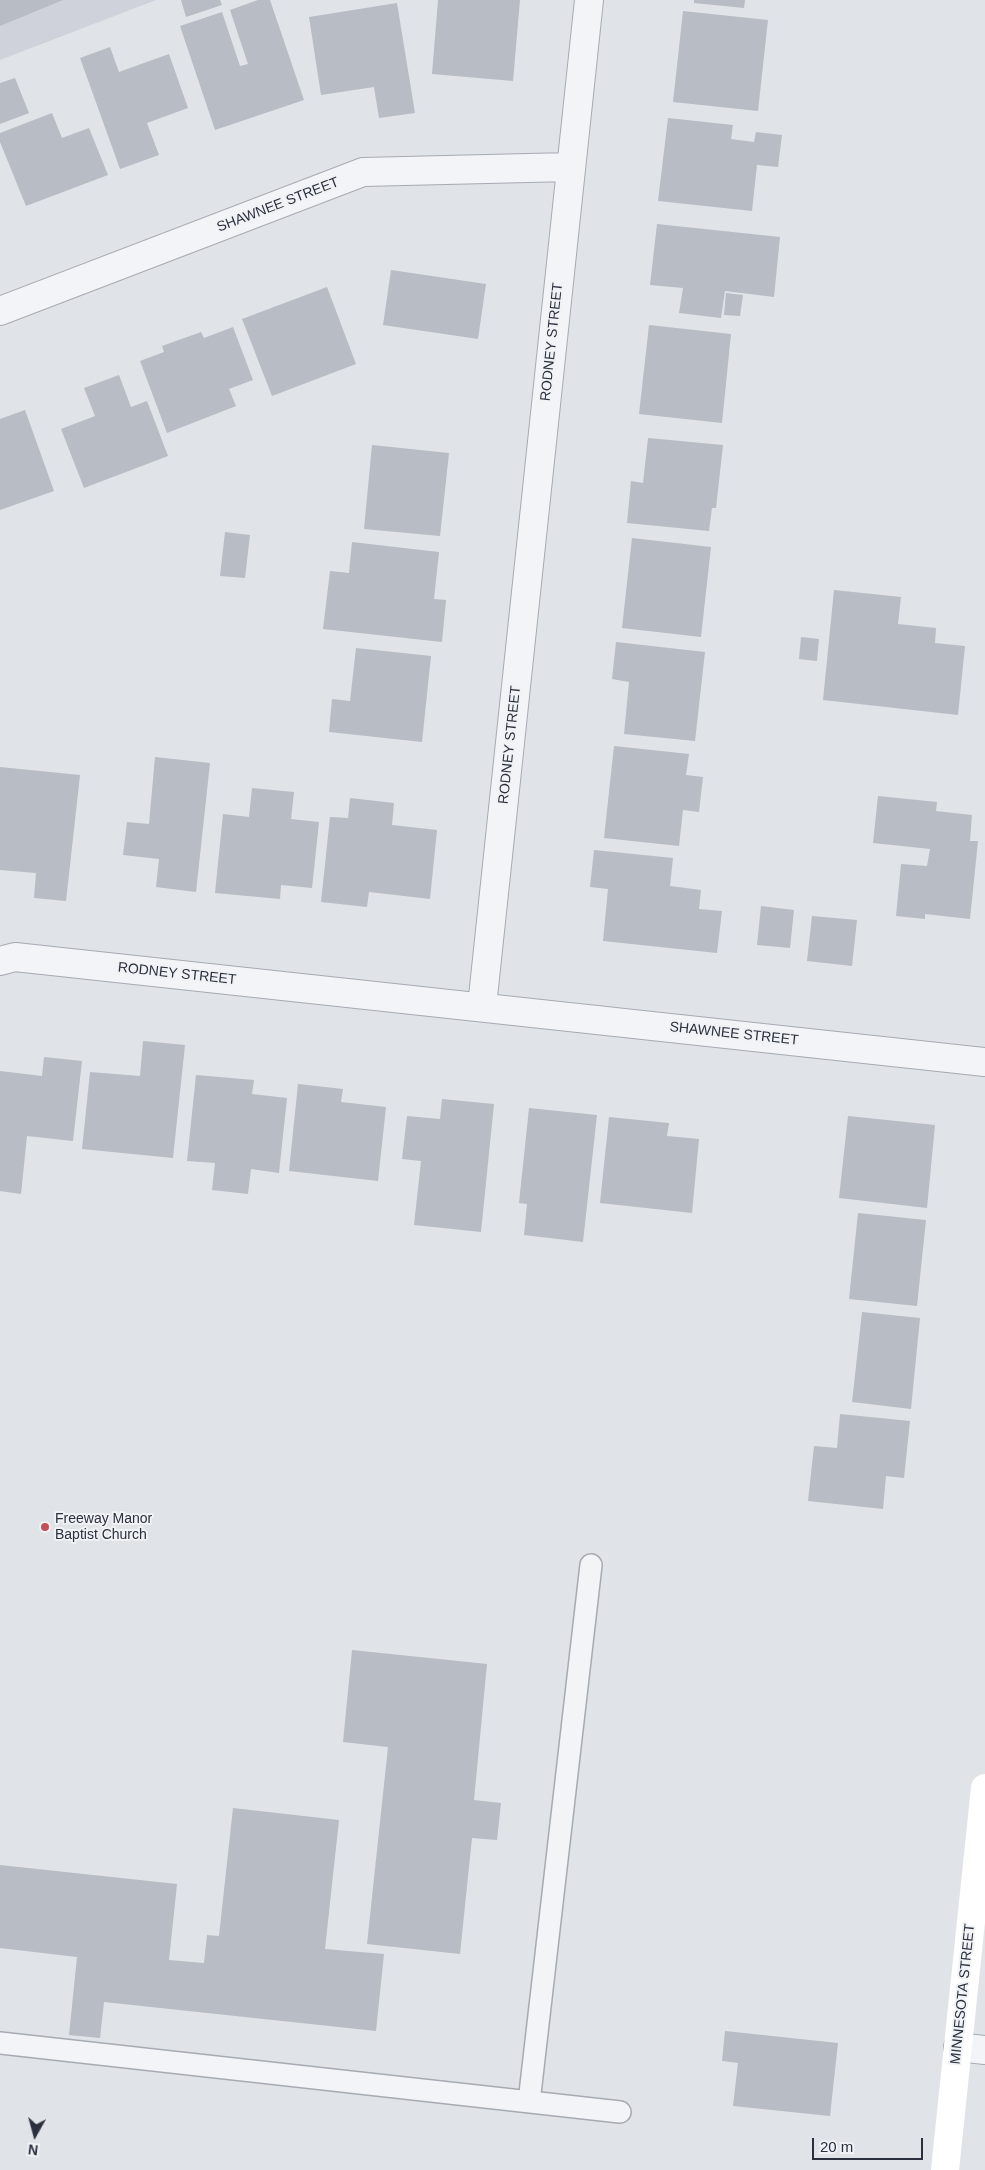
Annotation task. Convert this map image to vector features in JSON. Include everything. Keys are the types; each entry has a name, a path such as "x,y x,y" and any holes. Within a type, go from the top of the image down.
{"street":[{"name":"RODNEY STREET","path":"0,961 15,956 482,1006 589,0"},
{"name":"SHAWNEE STREET","path":"0,311 363,172 570,167"},
{"name":"SHAWNEE STREET","path":"482,1006 985,1062"},
{"name":"MINNESOTA STREET","path":"945,2170 985,1788"},
{"path":"958,2047 985,2050"}],"lane":[{"path":"529,2102 591,1565"},
{"path":"0,2043 620,2112"}],"shaded area":[{"path":"0,0 156,0 0,60"}],"building":[{"path":"0,0 63,0 0,26"},
{"path":"181,0 220,0 222,5 186,17"},
{"path":"258,0 270,0 304,100 215,130 180,26 222,12 240,66 248,64 230,10"},
{"path":"438,0 520,0 513,81 432,74"},
{"path":"694,0 745,0 744,8 694,3"},
{"path":"397,3 415,113 379,118 374,87 321,95 309,17"},
{"path":"683,11 768,20 758,111 673,102"},
{"path":"110,47 119,72 169,54 188,108 147,123 159,155 120,169 80,58"},
{"path":"15,78 29,113 0,124 0,83"},
{"path":"52,113 62,138 89,128 108,175 26,206 0,142 0,133"},
{"path":"668,118 733,125 731,139 754,142 756,132 782,135 778,167 757,165 752,211 658,201"},
{"path":"657,224 780,237 774,297 725,291 721,318 679,313 683,288 650,285"},
{"path":"391,270 486,284 478,339 383,325"},
{"path":"327,287 356,364 272,396 242,319"},
{"path":"726,293 743,295 740,316 724,315"},
{"path":"649,325 731,334 722,423 639,414"},
{"path":"233,327 253,380 229,389 236,406 167,433 140,361 164,352 162,346 201,332 204,338"},
{"path":"119,375 131,407 147,401 168,456 84,488 61,429 95,416 84,388"},
{"path":"25,410 54,491 0,510 0,419"},
{"path":"648,438 723,445 716,508 712,508 709,531 627,523 631,481 643,483"},
{"path":"372,445 449,453 440,536 364,529"},
{"path":"225,532 250,535 245,578 220,576"},
{"path":"632,538 711,547 701,637 622,628"},
{"path":"352,542 439,552 434,599 446,600 442,642 323,629 330,571 349,573"},
{"path":"834,590 901,597 898,624 936,628 935,643 965,646 958,715 823,700"},
{"path":"801,637 819,639 817,661 799,659"},
{"path":"616,642 705,652 695,741 624,734 629,682 612,679"},
{"path":"356,648 431,656 422,742 329,732 332,699 350,701"},
{"path":"614,746 689,754 686,775 703,777 699,812 683,810 679,846 604,838"},
{"path":"155,757 210,763 196,892 156,887 159,859 123,855 127,822 149,824"},
{"path":"0,767 80,775 66,901 34,898 36,873 0,870"},
{"path":"252,788 294,792 291,819 319,822 312,888 281,885 280,899 215,893 223,814 249,817"},
{"path":"878,796 937,802 936,811 972,815 970,841 978,841 970,919 925,914 925,919 896,916 901,864 927,866 930,849 873,843"},
{"path":"350,798 394,803 392,825 437,830 430,899 369,892 367,907 321,902 330,817 348,818"},
{"path":"594,850 673,858 670,886 701,890 699,909 722,911 717,953 603,941 608,889 590,887"},
{"path":"761,906 794,910 790,948 757,945"},
{"path":"812,916 857,920 852,966 807,961"},
{"path":"143,1041 185,1045 173,1158 82,1149 90,1072 140,1076"},
{"path":"44,1057 82,1061 73,1141 27,1136 21,1194 0,1191 0,1071 42,1076"},
{"path":"196,1075 254,1080 252,1094 287,1098 279,1173 251,1169 248,1194 212,1190 215,1163 187,1161"},
{"path":"298,1084 343,1089 341,1102 386,1107 378,1181 289,1171"},
{"path":"442,1099 494,1104 481,1232 414,1225 421,1161 402,1159 407,1116 440,1119"},
{"path":"529,1108 597,1115 583,1242 524,1235 527,1204 519,1203"},
{"path":"848,1116 935,1125 927,1208 839,1198"},
{"path":"609,1117 669,1123 667,1136 699,1139 692,1213 600,1203"},
{"path":"858,1213 926,1220 917,1306 849,1299"},
{"path":"862,1312 920,1318 911,1409 852,1402"},
{"path":"840,1414 910,1421 904,1478 886,1476 883,1509 808,1501 814,1446 837,1448"},
{"path":"352,1650 487,1664 474,1800 501,1803 497,1840 472,1838 460,1954 367,1944 388,1747 343,1742"},
{"path":"233,1808 339,1820 325,1949 384,1954 376,2031 104,2002 100,2038 69,2035 77,1957 0,1948 0,1865 177,1884 169,1960 204,1963 207,1935 219,1936"},
{"path":"725,2031 838,2043 830,2116 733,2106 738,2063 722,2061"}],"place":[{"name":"Freeway Manor Baptist Church","path":"45,1527"}]}
